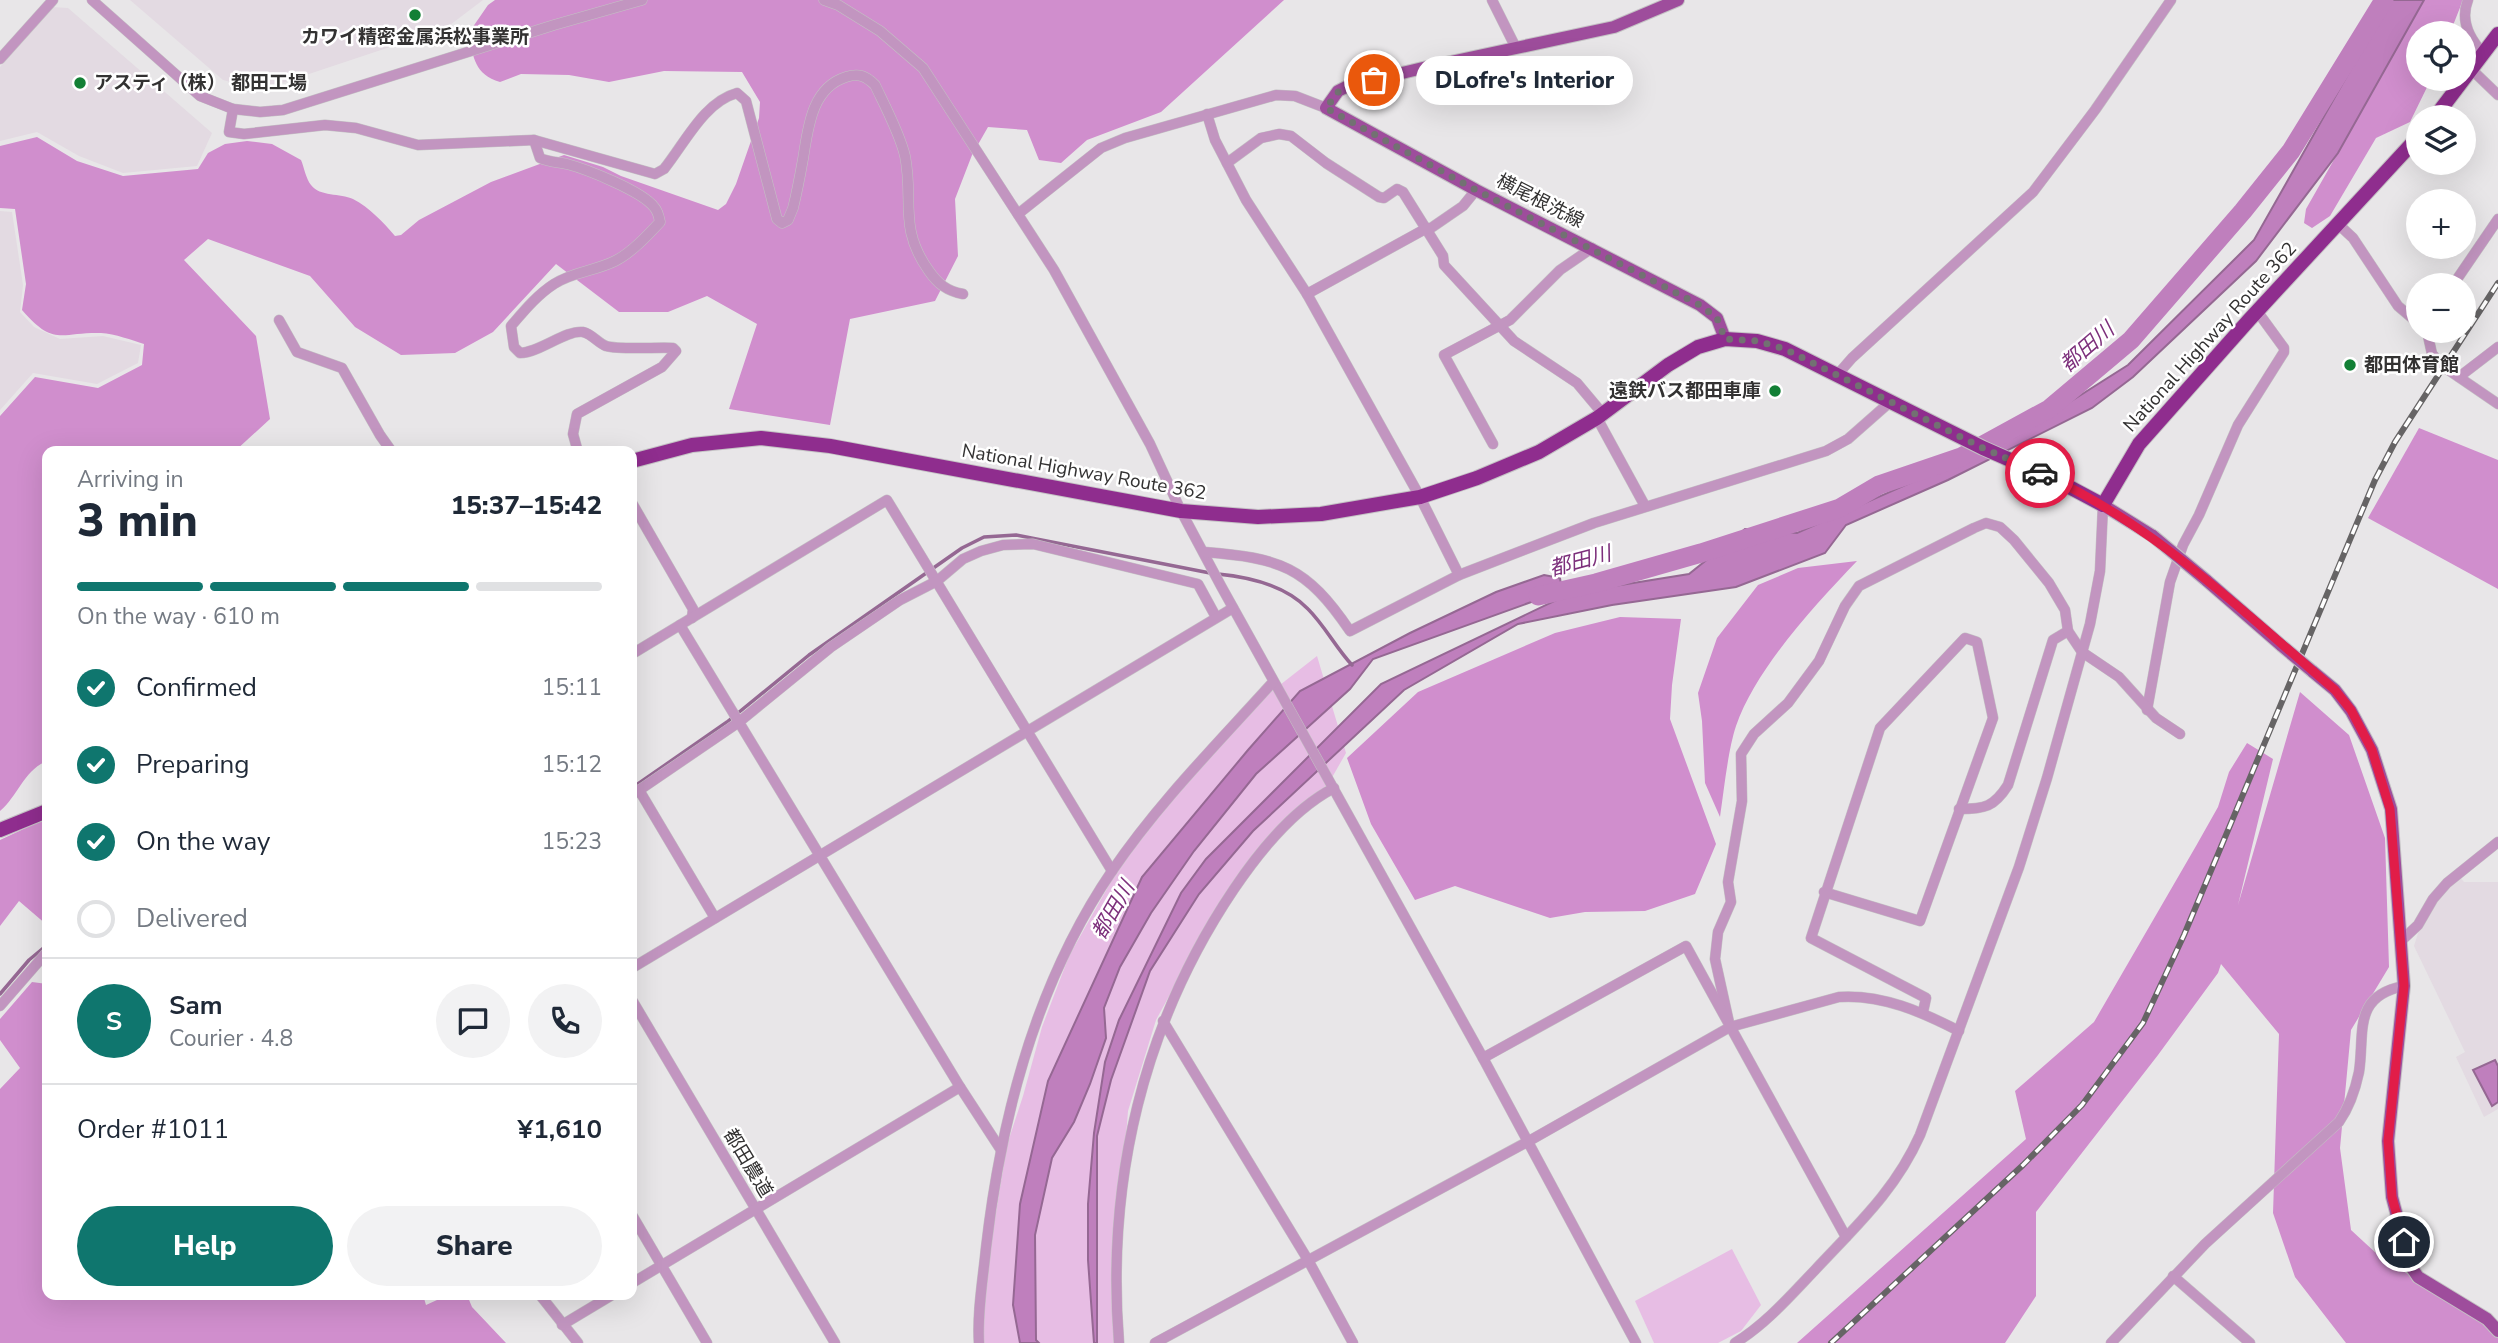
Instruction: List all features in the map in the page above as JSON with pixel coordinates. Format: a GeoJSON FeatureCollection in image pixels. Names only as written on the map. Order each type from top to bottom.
{"type":"FeatureCollection","features":[{"type":"Feature","properties":{"kind":"highway"},"geometry":{"type":"LineString","coordinates":[[2476,62],[2498,34]]}},
{"type":"Feature","properties":{"kind":"highway","name":"National Highway Route 362"},"geometry":{"type":"LineString","coordinates":[[637,460],[692,445],[761,438],[830,446],[1181,511],[1258,517],[1321,514],[1420,497],[1477,478],[1539,452],[1600,416],[1668,365],[1698,347],[1725,339],[1757,341],[1785,349],[2103,505],[2139,444],[2406,150]]}},
{"type":"Feature","properties":{"kind":"highway"},"geometry":{"type":"LineString","coordinates":[[0,830],[42,813]]}},
{"type":"Feature","properties":{"kind":"main road"},"geometry":{"type":"LineString","coordinates":[[1326,108],[1338,92],[1348,86],[1614,27],[1678,0]]}},
{"type":"Feature","properties":{"kind":"main road","name":"横尾根洗線"},"geometry":{"type":"LineString","coordinates":[[1326,108],[1476,190],[1700,305],[1717,318],[1725,339]]}},
{"type":"Feature","properties":{"kind":"main road"},"geometry":{"type":"LineString","coordinates":[[2103,505],[2153,537],[2335,690],[2351,710],[2372,750],[2390,809],[2402,940],[2404,986],[2388,1141],[2392,1197],[2410,1265],[2418,1277],[2487,1320],[2498,1331]]}},
{"type":"Feature","properties":{"kind":"street"},"geometry":{"type":"LineString","coordinates":[[0,59],[53,0]]}},
{"type":"Feature","properties":{"kind":"street"},"geometry":{"type":"LineString","coordinates":[[92,0],[200,96],[233,109],[260,111],[283,110],[566,21],[642,0]]}},
{"type":"Feature","properties":{"kind":"street"},"geometry":{"type":"LineString","coordinates":[[824,0],[838,5],[880,31],[923,68],[1054,270],[1143,432],[1221,586],[1529,1141],[1636,1343]]}},
{"type":"Feature","properties":{"kind":"street"},"geometry":{"type":"LineString","coordinates":[[1492,0],[1516,48]]}},
{"type":"Feature","properties":{"kind":"street"},"geometry":{"type":"LineString","coordinates":[[1838,374],[1852,358],[2033,192],[2095,110],[2171,0]]}},
{"type":"Feature","properties":{"kind":"street"},"geometry":{"type":"LineString","coordinates":[[2468,0],[2464,10],[2466,27],[2483,53]]}},
{"type":"Feature","properties":{"kind":"street"},"geometry":{"type":"LineString","coordinates":[[233,109],[229,132],[244,134],[325,125],[356,128],[418,145],[534,140],[655,174],[664,169],[705,115],[726,96],[737,93],[746,101],[777,219],[782,223],[788,220],[793,208],[806,130],[818,97],[841,78],[854,74],[866,77],[875,85],[905,155],[910,236],[920,259],[935,280],[949,291],[963,294]]}},
{"type":"Feature","properties":{"kind":"street"},"geometry":{"type":"LineString","coordinates":[[2476,74],[2498,95]]}},
{"type":"Feature","properties":{"kind":"street"},"geometry":{"type":"LineString","coordinates":[[1018,214],[1101,148],[1125,138],[1276,95],[1295,96],[1326,108]]}},
{"type":"Feature","properties":{"kind":"street"},"geometry":{"type":"LineString","coordinates":[[1207,114],[1215,140],[1246,201],[1307,294],[1420,497],[1459,575]]}},
{"type":"Feature","properties":{"kind":"street"},"geometry":{"type":"LineString","coordinates":[[1227,163],[1261,138],[1279,134],[1291,136],[1326,163],[1379,197],[1384,198],[1397,189],[1402,192],[1427,228],[1443,256],[1444,265],[1499,326],[1534,356],[1577,383],[1600,416],[1645,506]]}},
{"type":"Feature","properties":{"kind":"street"},"geometry":{"type":"LineString","coordinates":[[534,140],[540,158],[584,169],[641,196],[655,207],[660,222],[615,261],[580,272],[552,285],[511,326],[513,347],[520,353],[532,352],[581,332],[612,348],[673,348],[676,351],[662,367],[578,414],[573,433],[576,446]]}},
{"type":"Feature","properties":{"kind":"street"},"geometry":{"type":"LineString","coordinates":[[1307,294],[1431,228],[1463,206],[1476,190]]}},
{"type":"Feature","properties":{"kind":"street"},"geometry":{"type":"LineString","coordinates":[[2461,273],[2498,219]]}},
{"type":"Feature","properties":{"kind":"street"},"geometry":{"type":"LineString","coordinates":[[2338,224],[2353,239],[2398,306],[2406,313]]}},
{"type":"Feature","properties":{"kind":"street"},"geometry":{"type":"LineString","coordinates":[[1493,444],[1444,355],[1510,320],[1560,270],[1592,248]]}},
{"type":"Feature","properties":{"kind":"street"},"geometry":{"type":"LineString","coordinates":[[2147,710],[2170,582],[2183,545],[2238,425],[2284,352],[2284,348],[2257,311]]}},
{"type":"Feature","properties":{"kind":"street"},"geometry":{"type":"LineString","coordinates":[[279,320],[297,352],[342,368],[388,446]]}},
{"type":"Feature","properties":{"kind":"street"},"geometry":{"type":"LineString","coordinates":[[2430,343],[2432,354],[2444,367],[2498,404]]}},
{"type":"Feature","properties":{"kind":"street"},"geometry":{"type":"LineString","coordinates":[[2459,377],[2498,346]]}},
{"type":"Feature","properties":{"kind":"street"},"geometry":{"type":"LineString","coordinates":[[1204,552],[1239,555],[1278,563],[1308,579],[1332,604],[1350,631],[1459,575],[1594,523],[1826,451],[1848,439],[1889,402]]}},
{"type":"Feature","properties":{"kind":"street"},"geometry":{"type":"LineString","coordinates":[[637,651],[887,500],[1112,871]]}},
{"type":"Feature","properties":{"kind":"street"},"geometry":{"type":"LineString","coordinates":[[1735,1343],[1773,1314],[1886,1195],[1910,1157],[1929,1113],[2019,867],[2090,624],[2100,571],[2103,505]]}},
{"type":"Feature","properties":{"kind":"street"},"geometry":{"type":"LineString","coordinates":[[637,512],[694,609],[692,618]]}},
{"type":"Feature","properties":{"kind":"street"},"geometry":{"type":"LineString","coordinates":[[1730,1027],[1715,959],[1718,932],[1731,902],[1728,882],[1742,801],[1741,754],[1754,734],[1788,702],[1819,661],[1845,606],[1859,586],[1986,523],[2000,527],[2049,583],[2065,610],[2068,631],[2082,652],[2119,677],[2147,710],[2180,734]]}},
{"type":"Feature","properties":{"kind":"street"},"geometry":{"type":"LineString","coordinates":[[637,792],[738,721],[831,647],[900,600],[936,580],[962,558],[981,551],[1003,545],[1033,544],[1198,584],[1216,617]]}},
{"type":"Feature","properties":{"kind":"street"},"geometry":{"type":"LineString","coordinates":[[637,965],[1233,608]]}},
{"type":"Feature","properties":{"kind":"street"},"geometry":{"type":"LineString","coordinates":[[680,625],[818,856],[1001,1150]]}},
{"type":"Feature","properties":{"kind":"street"},"geometry":{"type":"LineString","coordinates":[[1959,809],[1986,807],[1999,800],[2008,785],[2053,640],[2068,631]]}},
{"type":"Feature","properties":{"kind":"street"},"geometry":{"type":"LineString","coordinates":[[1824,892],[1920,921],[1993,718],[1977,642],[1965,638],[1880,727],[1824,892],[1811,938],[1926,998],[1923,1012]]}},
{"type":"Feature","properties":{"kind":"street"},"geometry":{"type":"LineString","coordinates":[[979,1343],[986,1247],[1001,1150],[1026,1056],[1052,982],[1078,926],[1112,871],[1160,807],[1276,684]]}},
{"type":"Feature","properties":{"kind":"street"},"geometry":{"type":"LineString","coordinates":[[1119,1343],[1116,1266],[1124,1175],[1144,1079],[1163,1021],[1194,955],[1249,867],[1302,811],[1334,788]]}},
{"type":"Feature","properties":{"kind":"street"},"geometry":{"type":"LineString","coordinates":[[637,796],[715,918]]}},
{"type":"Feature","properties":{"kind":"street"},"geometry":{"type":"LineString","coordinates":[[2402,940],[2418,925],[2433,899],[2447,883],[2498,842]]}},
{"type":"Feature","properties":{"kind":"street"},"geometry":{"type":"LineString","coordinates":[[1483,1058],[1686,946],[1846,1237]]}},
{"type":"Feature","properties":{"kind":"street"},"geometry":{"type":"LineString","coordinates":[[0,1006],[42,958]]}},
{"type":"Feature","properties":{"kind":"street"},"geometry":{"type":"LineString","coordinates":[[2111,1343],[2204,1244],[2339,1122],[2351,1105],[2359,1071],[2361,1023],[2368,1007],[2379,995],[2404,986]]}},
{"type":"Feature","properties":{"kind":"street"},"geometry":{"type":"LineString","coordinates":[[1155,1343],[1529,1141],[1730,1027],[1839,997],[1878,999],[1923,1012],[1959,1031]]}},
{"type":"Feature","properties":{"kind":"street","name":"都田農道"},"geometry":{"type":"LineString","coordinates":[[637,1008],[835,1343]]}},
{"type":"Feature","properties":{"kind":"street"},"geometry":{"type":"LineString","coordinates":[[1163,1021],[1308,1260],[1353,1343]]}},
{"type":"Feature","properties":{"kind":"street"},"geometry":{"type":"LineString","coordinates":[[637,1280],[960,1087]]}},
{"type":"Feature","properties":{"kind":"street"},"geometry":{"type":"LineString","coordinates":[[637,1224],[707,1343]]}},
{"type":"Feature","properties":{"kind":"street"},"geometry":{"type":"LineString","coordinates":[[2173,1276],[2250,1343]]}},
{"type":"Feature","properties":{"kind":"street"},"geometry":{"type":"LineString","coordinates":[[544,1300],[578,1343]]}},
{"type":"Feature","properties":{"kind":"street"},"geometry":{"type":"LineString","coordinates":[[562,1325],[603,1300]]}},
{"type":"Feature","properties":{"kind":"shaded area"},"geometry":{"type":"Polygon","coordinates":[[[130,0],[483,0],[450,25],[261,90],[223,80],[130,0]]]}},
{"type":"Feature","properties":{"kind":"shaded area"},"geometry":{"type":"Polygon","coordinates":[[[495,0],[1284,0],[1161,112],[1087,140],[1061,163],[1039,160],[1027,130],[988,127],[972,155],[955,199],[958,256],[935,301],[850,319],[830,425],[729,409],[757,324],[707,296],[668,312],[619,312],[556,264],[493,332],[455,353],[401,355],[355,327],[310,276],[208,239],[184,260],[256,336],[270,419],[240,446],[42,446],[42,764],[32,770],[0,811],[0,416],[35,377],[98,388],[142,365],[144,344],[106,334],[50,333],[33,322],[22,310],[26,284],[15,209],[0,208],[0,146],[37,137],[77,161],[123,176],[198,169],[208,153],[225,144],[247,141],[272,144],[301,160],[308,180],[315,189],[353,199],[376,216],[395,236],[401,235],[419,220],[491,182],[564,155],[718,210],[726,204],[736,184],[759,118],[760,102],[742,72],[664,71],[609,82],[569,75],[521,74],[500,82],[485,75],[476,64],[468,34],[488,5],[495,0]]]}},
{"type":"Feature","properties":{"kind":"shaded area"},"geometry":{"type":"Polygon","coordinates":[[[2392,0],[2424,0],[2412,21],[2406,21],[2406,32],[2338,153],[2256,261],[2133,377],[2092,408],[1948,480],[1846,525],[1825,553],[1736,587],[1612,605],[1518,624],[1404,690],[1253,831],[1199,894],[1150,971],[1111,1080],[1097,1136],[1097,1343],[1094,1343],[1088,1260],[1088,1204],[1094,1133],[1105,1062],[1119,1020],[1181,893],[1206,859],[1381,684],[1571,593],[1689,574],[1745,529],[1797,533],[2016,436],[2128,365],[2254,240],[2392,0]]]}},
{"type":"Feature","properties":{"kind":"shaded area"},"geometry":{"type":"Polygon","coordinates":[[[2424,0],[2463,0],[2455,21],[2411,21],[2424,0]]]}},
{"type":"Feature","properties":{"kind":"shaded area"},"geometry":{"type":"Polygon","coordinates":[[[52,7],[68,8],[212,133],[197,166],[123,173],[79,156],[37,132],[0,141],[0,67],[52,7]]]}},
{"type":"Feature","properties":{"kind":"shaded area"},"geometry":{"type":"Polygon","coordinates":[[[2406,30],[2406,91],[2425,91],[2418,105],[2406,105],[2406,124],[2376,138],[2330,216],[2312,228],[2304,223],[2306,209],[2406,30]]]}},
{"type":"Feature","properties":{"kind":"shaded area"},"geometry":{"type":"Polygon","coordinates":[[[0,211],[12,212],[23,285],[20,312],[34,327],[60,339],[103,336],[141,345],[138,363],[97,384],[33,373],[0,410],[0,211]]]}},
{"type":"Feature","properties":{"kind":"shaded area"},"geometry":{"type":"Polygon","coordinates":[[[2419,428],[2498,460],[2498,589],[2368,518],[2419,428]]]}},
{"type":"Feature","properties":{"kind":"shaded area"},"geometry":{"type":"Polygon","coordinates":[[[1857,561],[1788,638],[1745,704],[1731,747],[1720,817],[1705,783],[1698,693],[1717,638],[1758,585],[1798,568],[1857,561]]]}},
{"type":"Feature","properties":{"kind":"shaded area"},"geometry":{"type":"Polygon","coordinates":[[[1544,575],[1560,578],[1562,591],[1373,659],[1350,689],[1256,774],[1194,851],[1151,913],[1120,967],[1104,1008],[1106,1038],[1090,1084],[1074,1122],[1052,1158],[1035,1235],[1036,1340],[1039,1343],[1020,1343],[1013,1305],[1020,1204],[1048,1081],[1142,877],[1300,691],[1410,633],[1496,592],[1544,575]]]}},
{"type":"Feature","properties":{"kind":"shaded area"},"geometry":{"type":"Polygon","coordinates":[[[1620,617],[1681,619],[1670,719],[1716,844],[1695,894],[1645,911],[1585,912],[1550,918],[1455,886],[1415,900],[1371,824],[1347,758],[1418,692],[1555,633],[1620,617]]]}},
{"type":"Feature","properties":{"kind":"shaded area"},"geometry":{"type":"Polygon","coordinates":[[[1317,656],[1346,753],[1330,781],[1225,894],[1156,1020],[1128,1111],[1119,1226],[1123,1343],[983,1343],[985,1278],[1007,1145],[1042,1027],[1069,956],[1122,862],[1205,761],[1267,695],[1317,656]]]}},
{"type":"Feature","properties":{"kind":"shaded area"},"geometry":{"type":"Polygon","coordinates":[[[2300,692],[2349,735],[2385,838],[2389,967],[2351,1030],[2340,1148],[2351,1230],[2377,1254],[2498,1333],[2498,1343],[2346,1343],[2295,1277],[2273,1213],[2279,1034],[2221,964],[2218,973],[2158,1055],[2036,1212],[2036,1296],[2005,1343],[1797,1343],[2026,1139],[2015,1091],[2094,1022],[2218,807],[2229,772],[2247,743],[2273,759],[2238,905],[2300,692]]]}},
{"type":"Feature","properties":{"kind":"shaded area"},"geometry":{"type":"Polygon","coordinates":[[[42,820],[42,921],[19,901],[0,926],[0,840],[42,820]]]}},
{"type":"Feature","properties":{"kind":"shaded area"},"geometry":{"type":"Polygon","coordinates":[[[2458,875],[2464,882],[2498,882],[2498,1109],[2484,1117],[2456,1057],[2465,1052],[2414,946],[2430,909],[2458,875]]]}},
{"type":"Feature","properties":{"kind":"shaded area"},"geometry":{"type":"Polygon","coordinates":[[[32,982],[42,983],[42,1300],[424,1300],[426,1305],[437,1300],[469,1300],[472,1307],[506,1343],[0,1343],[0,1089],[20,1068],[0,1040],[0,1019],[32,982]]]}},
{"type":"Feature","properties":{"kind":"shaded area"},"geometry":{"type":"Polygon","coordinates":[[[2495,1060],[2498,1066],[2498,1102],[2492,1106],[2473,1070],[2495,1060]]]}},
{"type":"Feature","properties":{"kind":"shaded area"},"geometry":{"type":"Polygon","coordinates":[[[1732,1249],[1761,1305],[1741,1331],[1718,1343],[1654,1343],[1635,1301],[1732,1249]]]}},
{"type":"Feature","properties":{"kind":"waterway","name":"都田川"},"geometry":{"type":"LineString","coordinates":[[1538,596],[1596,583],[1701,553],[1840,508],[1879,485],[1961,457],[2049,409],[2131,340],[2243,211],[2291,151],[2384,0]]}},
{"type":"Feature","properties":{"kind":"waterway"},"geometry":{"type":"LineString","coordinates":[[637,785],[727,722],[809,655],[962,548],[984,537],[1016,535],[1210,573]]}},
{"type":"Feature","properties":{"kind":"waterway"},"geometry":{"type":"LineString","coordinates":[[1218,574],[1266,584],[1289,594],[1314,616],[1352,665]]}},
{"type":"Feature","properties":{"kind":"waterway"},"geometry":{"type":"LineString","coordinates":[[0,994],[42,949]]}},
{"type":"Feature","properties":{"kind":"railway"},"geometry":{"type":"LineString","coordinates":[[1831,1343],[2023,1165],[2082,1105],[2143,1023],[2184,935],[2375,480],[2395,442],[2498,283]]}},
{"type":"Feature","properties":{"kind":"way so far"},"geometry":{"type":"LineString","coordinates":[[1374,80],[1348,86],[1338,92],[1326,108],[1476,190],[1700,305],[1717,318],[1725,339],[1757,341],[1785,349],[1983,448],[2040,473]]}},
{"type":"Feature","properties":{"kind":"place","name":"カワイ精密金属浜松事業所"},"geometry":{"type":"Point","coordinates":[415,15]}},
{"type":"Feature","properties":{"kind":"place","name":"DLofre's Interior"},"geometry":{"type":"Point","coordinates":[1374,80]}},
{"type":"Feature","properties":{"kind":"place","name":"アスティ（株） 都田工場"},"geometry":{"type":"Point","coordinates":[80,83]}},
{"type":"Feature","properties":{"kind":"place","name":"都田体育館"},"geometry":{"type":"Point","coordinates":[2350,365]}},
{"type":"Feature","properties":{"kind":"place","name":"遠鉄バス都田車庫"},"geometry":{"type":"Point","coordinates":[1775,391]}},
{"type":"Feature","properties":{"kind":"route"},"geometry":{"type":"LineString","coordinates":[[2040,473],[2103,505],[2153,537],[2206,580],[2335,690],[2351,710],[2372,750],[2390,809],[2402,940],[2404,986],[2388,1141],[2392,1197],[2404,1242]]}}]}
